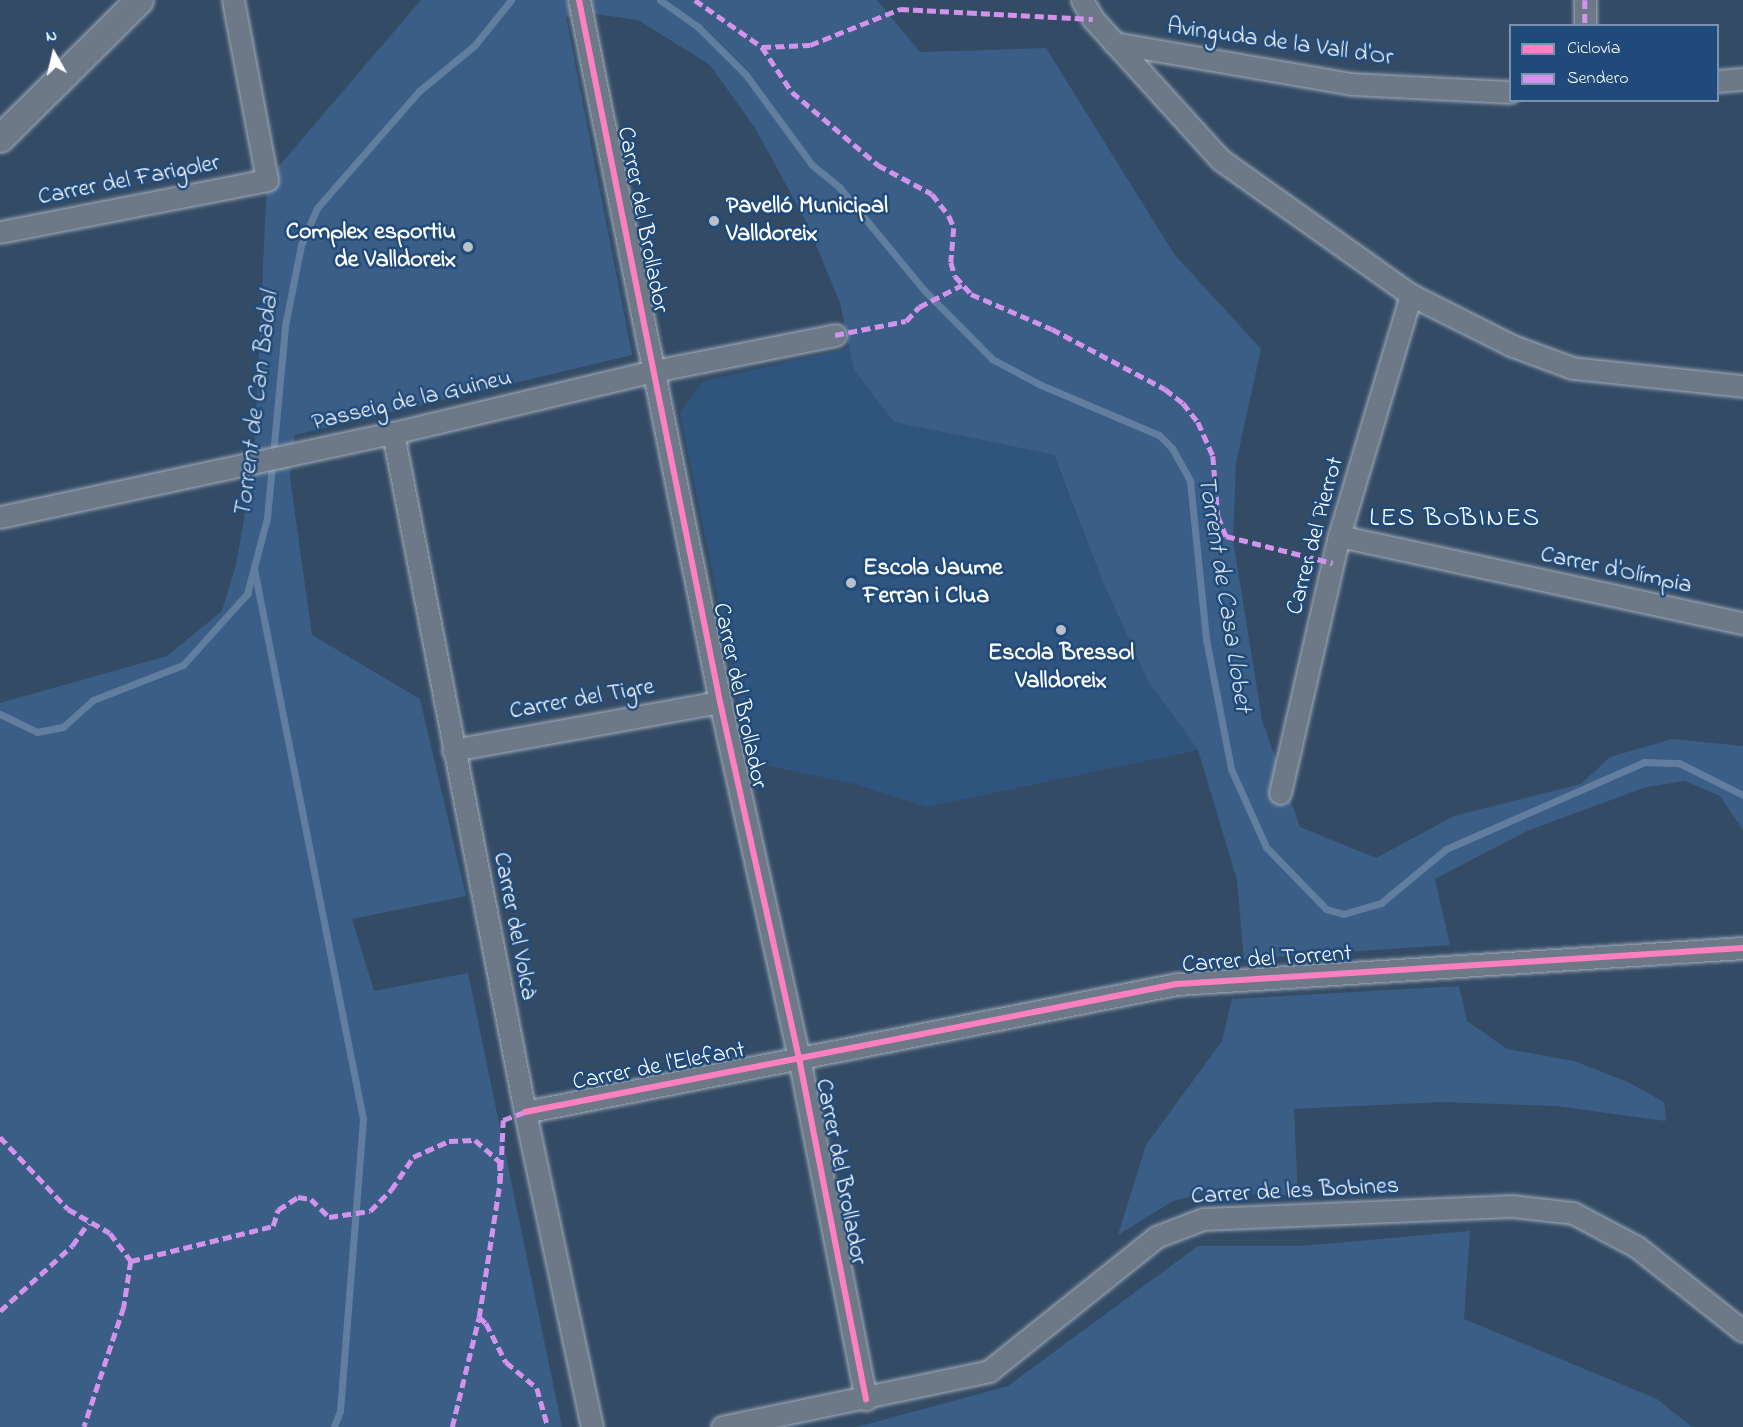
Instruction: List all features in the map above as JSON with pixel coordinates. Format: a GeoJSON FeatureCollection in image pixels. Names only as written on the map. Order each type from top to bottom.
{"type":"FeatureCollection","features":[{"type":"Feature","properties":{"kind":"street"},"geometry":{"type":"LineString","coordinates":[[0,138],[139,0]]}},
{"type":"Feature","properties":{"kind":"street","name":"Carrer del Farigoler"},"geometry":{"type":"LineString","coordinates":[[0,232],[267,180],[233,0]]}},
{"type":"Feature","properties":{"kind":"street","name":"Carrer del Brollador"},"geometry":{"type":"LineString","coordinates":[[579,0],[720,702],[799,1058],[866,1399]]}},
{"type":"Feature","properties":{"kind":"street"},"geometry":{"type":"LineString","coordinates":[[1082,0],[1114,43],[1221,160],[1411,295],[1513,346],[1572,368],[1743,386]]}},
{"type":"Feature","properties":{"kind":"street"},"geometry":{"type":"LineString","coordinates":[[1585,0],[1585,24]]}},
{"type":"Feature","properties":{"kind":"street","name":"Avinguda de la Vall d'Or"},"geometry":{"type":"LineString","coordinates":[[1114,43],[1351,84],[1509,92]]}},
{"type":"Feature","properties":{"kind":"street"},"geometry":{"type":"LineString","coordinates":[[1719,81],[1743,79]]}},
{"type":"Feature","properties":{"kind":"street","name":"Carrer del Pierrot"},"geometry":{"type":"LineString","coordinates":[[1280,794],[1339,536],[1411,295]]}},
{"type":"Feature","properties":{"kind":"street","name":"Passeig de la Guineu"},"geometry":{"type":"LineString","coordinates":[[0,517],[393,433],[654,371],[835,335]]}},
{"type":"Feature","properties":{"kind":"street","name":"Carrer del Volcà"},"geometry":{"type":"LineString","coordinates":[[393,433],[525,1112],[592,1427]]}},
{"type":"Feature","properties":{"kind":"street","name":"Carrer d'Olímpia"},"geometry":{"type":"LineString","coordinates":[[1339,536],[1743,623]]}},
{"type":"Feature","properties":{"kind":"street","name":"Carrer del Tigre"},"geometry":{"type":"LineString","coordinates":[[453,750],[720,702]]}},
{"type":"Feature","properties":{"kind":"street","name":"Carrer del Torrent"},"geometry":{"type":"LineString","coordinates":[[799,1058],[1210,980],[1743,948]]}},
{"type":"Feature","properties":{"kind":"street","name":"Carrer de l'Elefant"},"geometry":{"type":"LineString","coordinates":[[525,1112],[799,1058]]}},
{"type":"Feature","properties":{"kind":"street","name":"Carrer de les Bobines"},"geometry":{"type":"LineString","coordinates":[[723,1427],[866,1399],[989,1371],[1156,1237],[1203,1219],[1512,1206],[1572,1213],[1637,1247],[1743,1331]]}},
{"type":"Feature","properties":{"kind":"shaded area"},"geometry":{"type":"Polygon","coordinates":[[[421,0],[877,0],[920,52],[1046,48],[1174,254],[1261,349],[1236,463],[1233,540],[1262,720],[1300,827],[1376,858],[1454,816],[1581,784],[1610,757],[1672,739],[1743,746],[1743,830],[1720,796],[1685,781],[1646,787],[1527,831],[1435,879],[1450,945],[1244,959],[1237,880],[1198,750],[1148,681],[1102,580],[1054,455],[894,422],[854,370],[840,303],[807,223],[755,128],[710,65],[638,20],[587,13],[566,17],[632,355],[295,435],[290,478],[312,635],[420,699],[466,896],[352,919],[374,991],[468,973],[562,1427],[0,1427],[0,703],[167,656],[222,611],[236,565],[254,462],[267,180],[421,0]]]}},
{"type":"Feature","properties":{"kind":"shaded area","name":"Escola Jaume Ferran i Clua"},"geometry":{"type":"Polygon","coordinates":[[[850,348],[854,370],[894,422],[1053,455],[1102,580],[1148,681],[1198,750],[927,807],[855,784],[751,762],[680,412],[704,381],[850,348]]]}},
{"type":"Feature","properties":{"kind":"shaded area"},"geometry":{"type":"Polygon","coordinates":[[[1459,986],[1467,1021],[1507,1049],[1574,1061],[1628,1082],[1664,1102],[1666,1121],[1556,1106],[1442,1102],[1294,1109],[1298,1196],[1209,1192],[1173,1201],[1118,1235],[1146,1145],[1222,1041],[1232,999],[1459,986]]]}},
{"type":"Feature","properties":{"kind":"shaded area"},"geometry":{"type":"Polygon","coordinates":[[[1470,1231],[1464,1319],[1657,1399],[1692,1427],[857,1427],[1008,1386],[1198,1246],[1301,1246],[1470,1231]]]}},
{"type":"Feature","properties":{"kind":"waterway","name":"Torrent de Can Badal"},"geometry":{"type":"LineString","coordinates":[[0,714],[37,732],[63,727],[93,700],[183,665],[247,594],[267,518],[285,326],[301,245],[317,208],[419,91],[474,46],[511,0]]}},
{"type":"Feature","properties":{"kind":"waterway","name":"Torrent de Casa Llobet"},"geometry":{"type":"LineString","coordinates":[[660,0],[698,27],[746,75],[812,165],[839,187],[924,290],[992,359],[1041,385],[1159,435],[1172,448],[1190,481],[1206,639],[1231,769],[1266,847],[1326,909],[1343,914],[1381,903],[1446,849],[1644,762],[1679,763],[1743,795]]}},
{"type":"Feature","properties":{"kind":"waterway"},"geometry":{"type":"LineString","coordinates":[[254,569],[363,1119],[340,1411],[334,1427]]}},
{"type":"Feature","properties":{"kind":"marked path"},"geometry":{"type":"LineString","coordinates":[[695,0],[762,47],[792,92],[878,165],[932,194],[949,216],[954,228],[951,262],[955,276],[971,294],[1052,329],[1165,389],[1183,403],[1198,422],[1213,456],[1218,516],[1226,536],[1333,563]]}},
{"type":"Feature","properties":{"kind":"marked path"},"geometry":{"type":"LineString","coordinates":[[1585,0],[1585,24]]}},
{"type":"Feature","properties":{"kind":"marked path"},"geometry":{"type":"LineString","coordinates":[[762,47],[810,45],[900,9],[1093,19]]}},
{"type":"Feature","properties":{"kind":"marked path"},"geometry":{"type":"LineString","coordinates":[[835,335],[906,321],[919,307],[962,285]]}},
{"type":"Feature","properties":{"kind":"marked path"},"geometry":{"type":"LineString","coordinates":[[452,1427],[479,1317],[500,1182],[503,1120],[525,1112]]}},
{"type":"Feature","properties":{"kind":"marked path"},"geometry":{"type":"LineString","coordinates":[[0,1137],[68,1209],[110,1233],[131,1261],[124,1307],[84,1427]]}},
{"type":"Feature","properties":{"kind":"marked path"},"geometry":{"type":"LineString","coordinates":[[131,1261],[273,1226],[278,1210],[298,1197],[311,1199],[329,1217],[370,1211],[391,1190],[413,1157],[449,1141],[475,1140],[500,1162],[500,1182]]}},
{"type":"Feature","properties":{"kind":"marked path"},"geometry":{"type":"LineString","coordinates":[[0,1311],[72,1246],[88,1223]]}},
{"type":"Feature","properties":{"kind":"marked path"},"geometry":{"type":"LineString","coordinates":[[479,1317],[486,1323],[506,1362],[537,1388],[548,1427]]}},
{"type":"Feature","properties":{"kind":"cycle path"},"geometry":{"type":"LineString","coordinates":[[579,0],[720,702],[799,1058],[866,1399]]}},
{"type":"Feature","properties":{"kind":"cycle path"},"geometry":{"type":"LineString","coordinates":[[525,1112],[1177,984],[1743,948]]}},
{"type":"Feature","properties":{"kind":"place","name":"Pavelló Municipal Valldoreix"},"geometry":{"type":"Point","coordinates":[714,221]}},
{"type":"Feature","properties":{"kind":"place","name":"Complex esportiu de Valldoreix"},"geometry":{"type":"Point","coordinates":[468,247]}},
{"type":"Feature","properties":{"kind":"place","name":"Escola Jaume Ferran i Clua"},"geometry":{"type":"Point","coordinates":[851,583]}},
{"type":"Feature","properties":{"kind":"place","name":"Escola Bressol Valldoreix"},"geometry":{"type":"Point","coordinates":[1061,630]}},
{"type":"Feature","properties":{"kind":"district","name":"LES BOBINES"},"geometry":{"type":"Point","coordinates":[1455,520]}}]}
